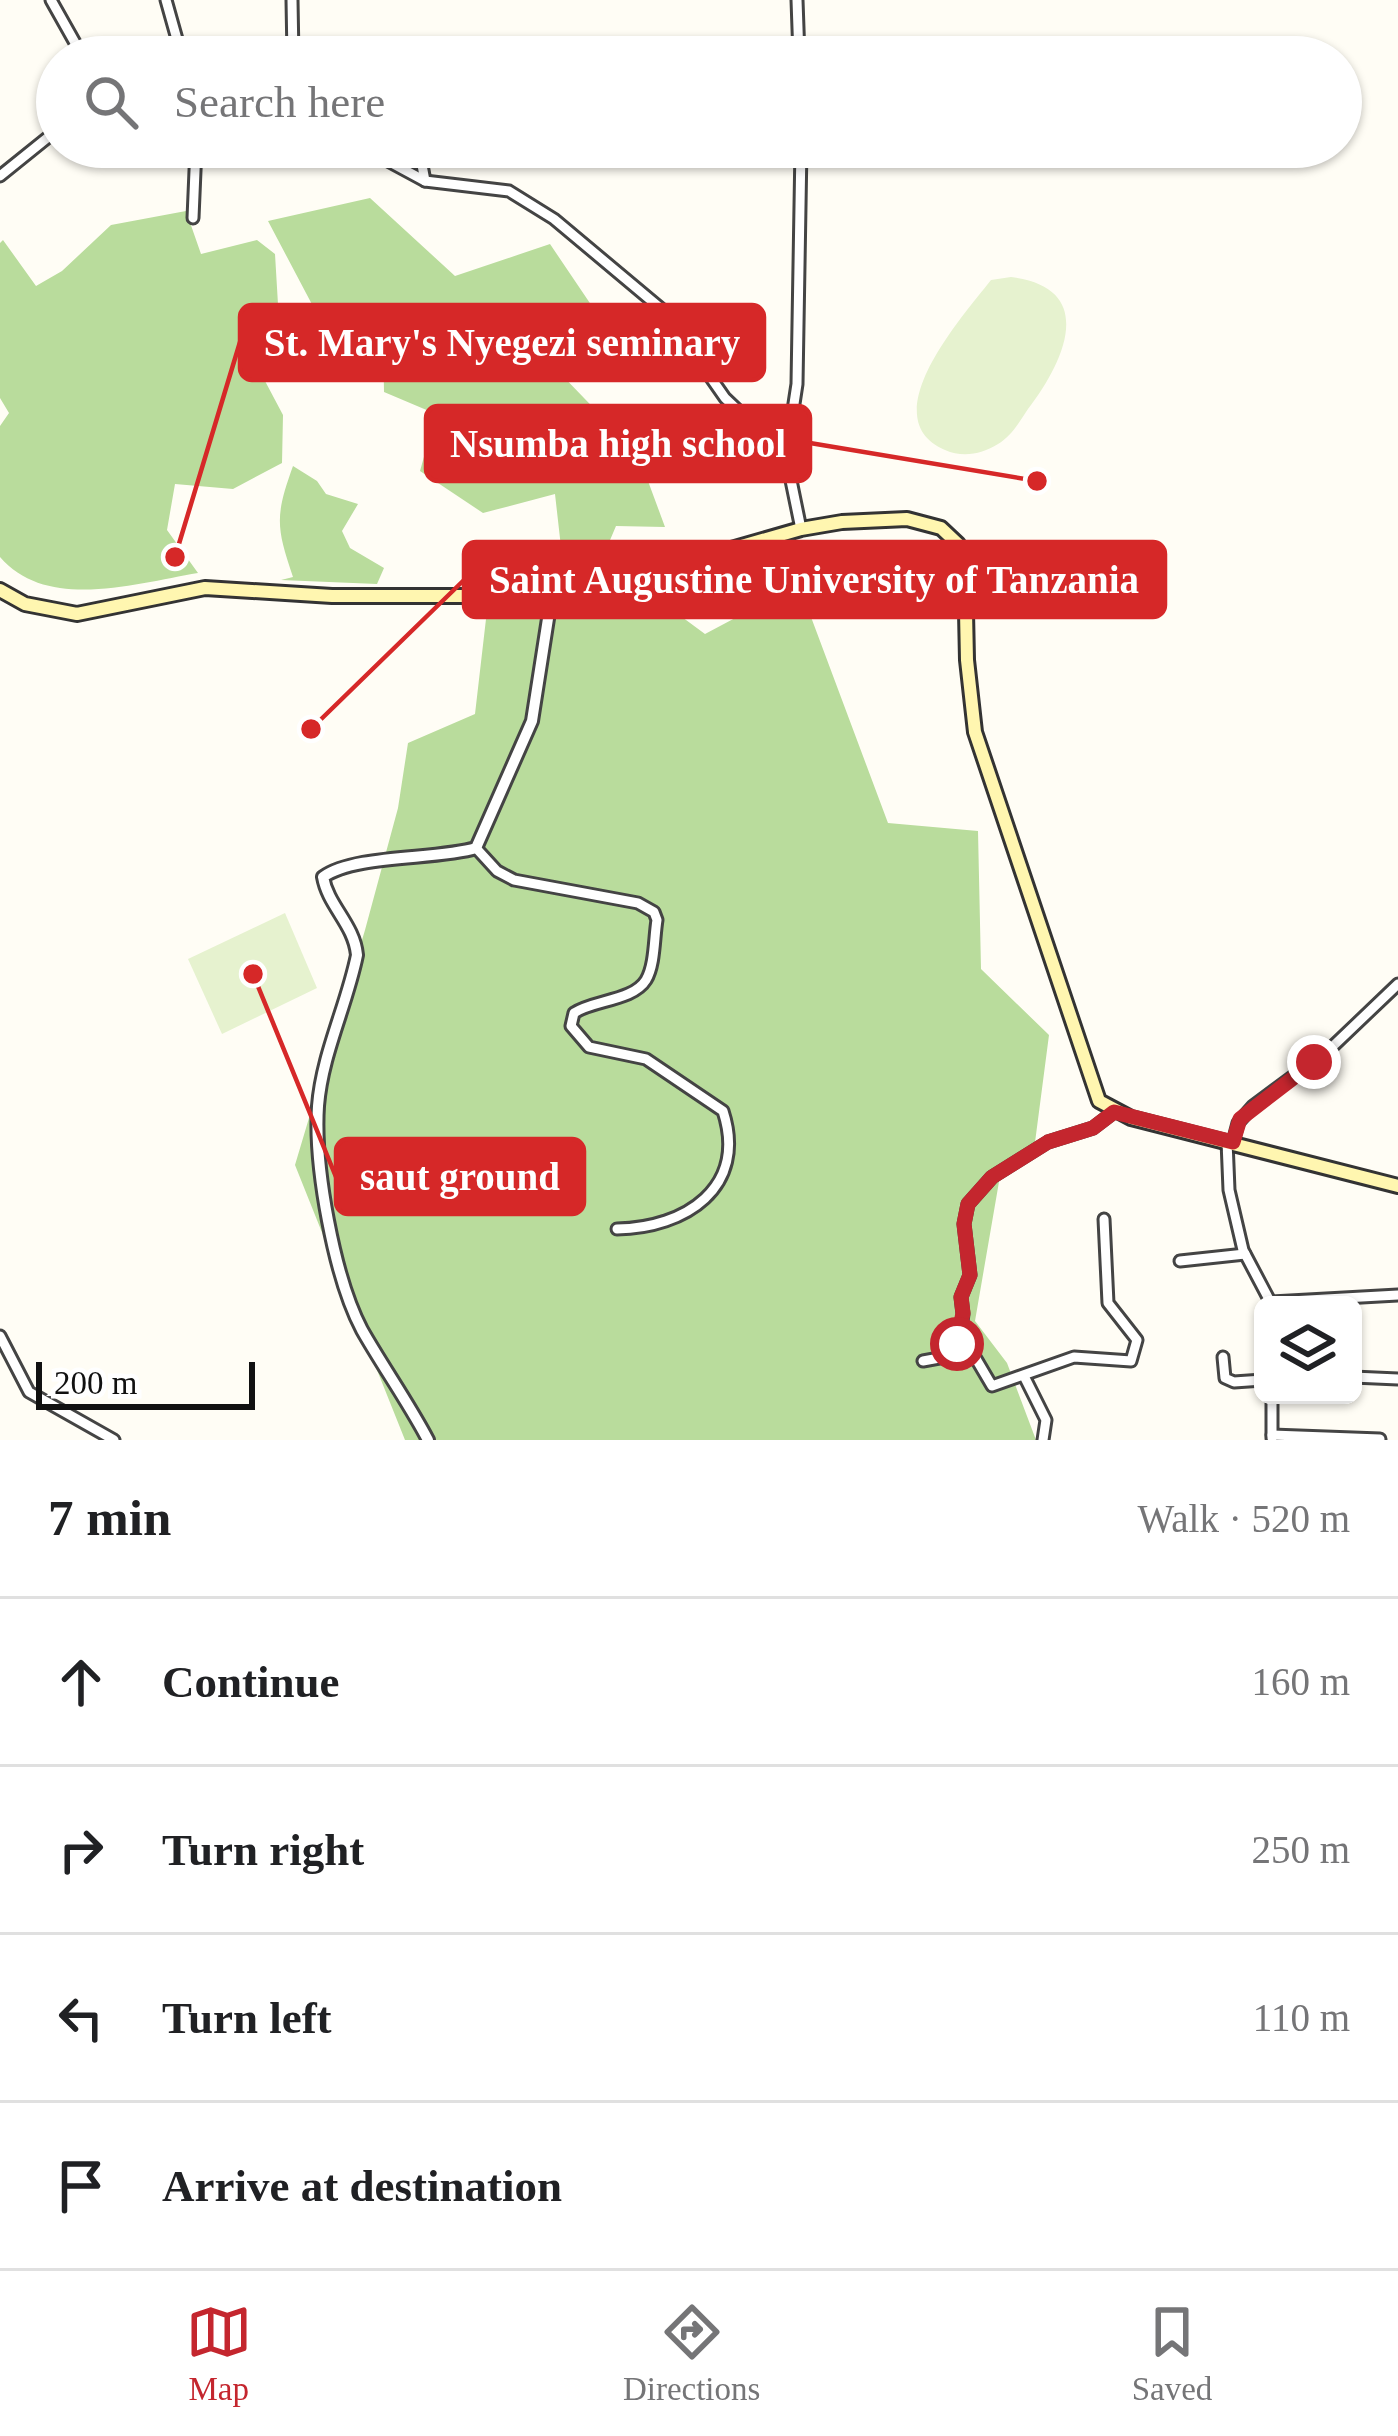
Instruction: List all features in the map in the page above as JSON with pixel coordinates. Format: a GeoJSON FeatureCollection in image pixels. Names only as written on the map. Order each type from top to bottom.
{"type":"FeatureCollection","features":[{"type":"Feature","properties":{"kind":"main road"},"geometry":{"type":"LineString","coordinates":[[0,590],[25,604],[77,614],[205,588],[452,598],[552,593],[658,570],[800,529],[869,519],[908,519],[941,528],[958,544],[966,575],[967,660],[975,732],[1099,1101],[1114,1112],[1398,1186]]}},
{"type":"Feature","properties":{"kind":"street"},"geometry":{"type":"LineString","coordinates":[[51,0],[71,36]]}},
{"type":"Feature","properties":{"kind":"street"},"geometry":{"type":"LineString","coordinates":[[166,0],[176,36]]}},
{"type":"Feature","properties":{"kind":"street"},"geometry":{"type":"LineString","coordinates":[[292,0],[293,36]]}},
{"type":"Feature","properties":{"kind":"street"},"geometry":{"type":"LineString","coordinates":[[797,0],[798,36]]}},
{"type":"Feature","properties":{"kind":"street"},"geometry":{"type":"LineString","coordinates":[[0,176],[36,147]]}},
{"type":"Feature","properties":{"kind":"street"},"geometry":{"type":"LineString","coordinates":[[193,218],[195,168]]}},
{"type":"Feature","properties":{"kind":"street"},"geometry":{"type":"LineString","coordinates":[[399,168],[424,181],[509,191],[554,219],[665,312],[725,398],[786,456]]}},
{"type":"Feature","properties":{"kind":"street"},"geometry":{"type":"LineString","coordinates":[[407,168],[410,174]]}},
{"type":"Feature","properties":{"kind":"street"},"geometry":{"type":"LineString","coordinates":[[422,168],[424,181]]}},
{"type":"Feature","properties":{"kind":"street"},"geometry":{"type":"LineString","coordinates":[[800,529],[786,456],[797,384],[801,168]]}},
{"type":"Feature","properties":{"kind":"street"},"geometry":{"type":"LineString","coordinates":[[476,848],[532,721],[552,593]]}},
{"type":"Feature","properties":{"kind":"street"},"geometry":{"type":"LineString","coordinates":[[476,848],[497,871],[514,880],[638,903],[647,906],[657,920],[648,977],[642,986],[584,1006],[574,1013],[571,1026],[589,1047],[646,1059],[723,1111],[726,1167],[713,1191],[687,1213],[643,1228],[617,1229]]}},
{"type":"Feature","properties":{"kind":"street"},"geometry":{"type":"LineString","coordinates":[[428,1440],[363,1331],[342,1282],[331,1238],[318,1107],[357,955],[355,936],[323,877],[381,860],[476,848]]}},
{"type":"Feature","properties":{"kind":"street"},"geometry":{"type":"LineString","coordinates":[[1268,1296],[1245,1254],[1229,1190],[1230,1142],[1240,1119],[1330,1048],[1398,984]]}},
{"type":"Feature","properties":{"kind":"street"},"geometry":{"type":"LineString","coordinates":[[958,1352],[961,1297],[970,1275],[964,1224],[968,1204],[992,1177],[1048,1142],[1093,1128],[1114,1112]]}},
{"type":"Feature","properties":{"kind":"street"},"geometry":{"type":"LineString","coordinates":[[923,1360],[972,1352],[992,1386],[1074,1357],[1127,1363],[1136,1353],[1134,1332],[1108,1304],[1104,1220]]}},
{"type":"Feature","properties":{"kind":"street"},"geometry":{"type":"LineString","coordinates":[[1180,1261],[1245,1254]]}},
{"type":"Feature","properties":{"kind":"street"},"geometry":{"type":"LineString","coordinates":[[1362,1297],[1398,1295]]}},
{"type":"Feature","properties":{"kind":"street"},"geometry":{"type":"LineString","coordinates":[[0,1336],[29,1392],[114,1440]]}},
{"type":"Feature","properties":{"kind":"street"},"geometry":{"type":"LineString","coordinates":[[1223,1357],[1225,1378],[1254,1381]]}},
{"type":"Feature","properties":{"kind":"street"},"geometry":{"type":"LineString","coordinates":[[1024,1376],[1046,1420],[1043,1440]]}},
{"type":"Feature","properties":{"kind":"street"},"geometry":{"type":"LineString","coordinates":[[1362,1377],[1398,1379]]}},
{"type":"Feature","properties":{"kind":"street"},"geometry":{"type":"LineString","coordinates":[[1272,1404],[1272,1438],[1379,1439]]}},
{"type":"Feature","properties":{"kind":"green space"},"geometry":{"type":"Polygon","coordinates":[[[370,198],[455,276],[550,244],[602,321],[551,323],[557,370],[638,454],[665,527],[616,526],[599,566],[562,556],[555,494],[483,513],[420,471],[436,414],[384,392],[383,332],[335,348],[268,221],[370,198]]]}},
{"type":"Feature","properties":{"kind":"green space"},"geometry":{"type":"Polygon","coordinates":[[[186,211],[201,254],[257,240],[275,254],[280,338],[247,347],[283,415],[282,463],[233,489],[175,484],[167,530],[198,573],[94,589],[42,584],[0,557],[0,426],[9,413],[0,398],[0,243],[3,240],[36,286],[62,271],[111,225],[186,211]]]}},
{"type":"Feature","properties":{"kind":"green space"},"geometry":{"type":"Polygon","coordinates":[[[1011,277],[1038,284],[1056,296],[1065,311],[1062,349],[1041,390],[1007,437],[979,452],[945,450],[925,435],[917,415],[920,392],[945,341],[978,296],[991,280],[1011,277]]]}},
{"type":"Feature","properties":{"kind":"green space"},"geometry":{"type":"Polygon","coordinates":[[[293,466],[317,481],[326,494],[358,504],[342,531],[350,548],[384,568],[377,584],[281,580],[293,577],[280,522],[293,466]]]}},
{"type":"Feature","properties":{"kind":"green space"},"geometry":{"type":"Polygon","coordinates":[[[644,589],[705,634],[737,617],[811,617],[888,823],[978,831],[981,969],[1049,1035],[1034,1150],[1000,1176],[975,1321],[1007,1363],[1036,1440],[405,1440],[295,1165],[398,808],[408,743],[475,714],[486,619],[644,589]]]}},
{"type":"Feature","properties":{"kind":"green space"},"geometry":{"type":"Polygon","coordinates":[[[285,913],[317,988],[222,1034],[188,959],[285,913]]]}},
{"type":"Feature","properties":{"kind":"place","name":"Nsumba high school"},"geometry":{"type":"Point","coordinates":[1037,481]}},
{"type":"Feature","properties":{"kind":"place","name":"St. Mary's Nyegezi seminary"},"geometry":{"type":"Point","coordinates":[175,557]}},
{"type":"Feature","properties":{"kind":"place","name":"Saint Augustine University of Tanzania"},"geometry":{"type":"Point","coordinates":[311,729]}},
{"type":"Feature","properties":{"kind":"place","name":"saut ground"},"geometry":{"type":"Point","coordinates":[253,974]}},
{"type":"Feature","properties":{"kind":"route"},"geometry":{"type":"LineString","coordinates":[[957,1344],[962,1291],[970,1275],[965,1254],[966,1212],[992,1177],[1048,1142],[1102,1124],[1114,1112],[1233,1142],[1240,1119],[1253,1106],[1314,1062]]}}]}
